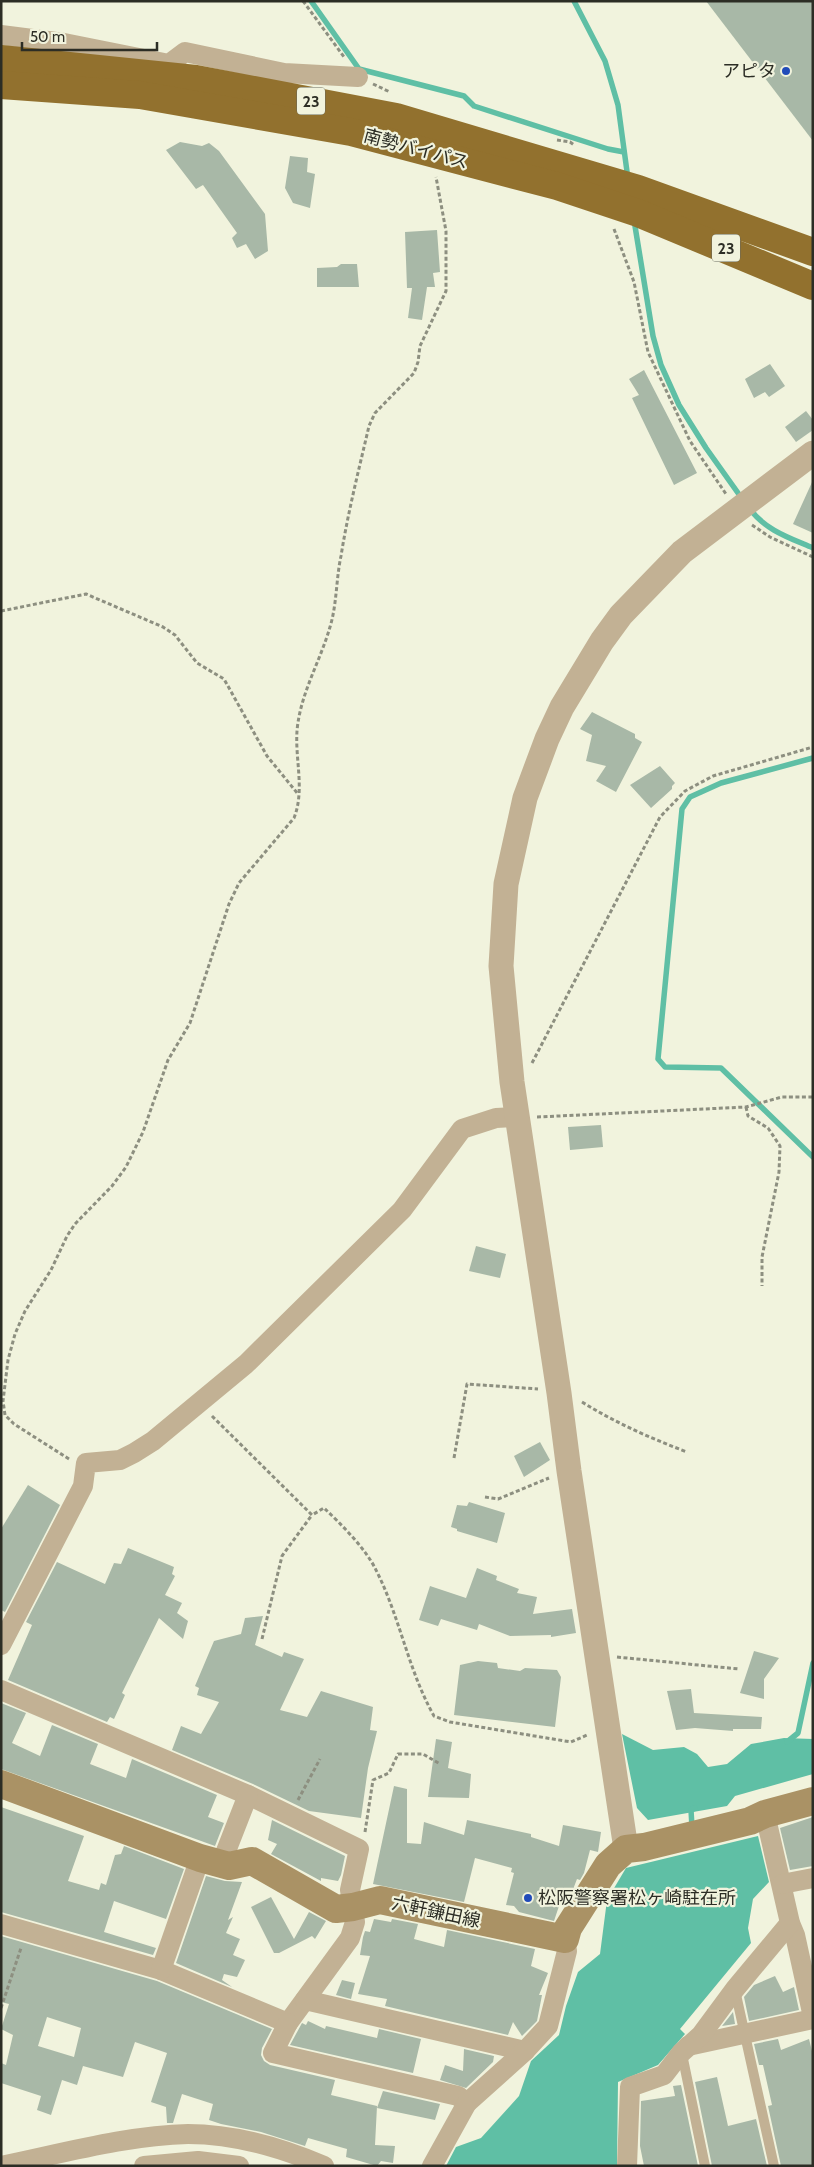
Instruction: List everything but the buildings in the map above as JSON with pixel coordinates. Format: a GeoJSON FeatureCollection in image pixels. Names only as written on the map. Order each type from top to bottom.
{"type":"FeatureCollection","features":[{"type":"Feature","properties":{"kind":"highway","name":"南勢バイパス"},"geometry":{"type":"LineString","coordinates":[[1,59],[196,79],[396,116],[609,204]]}},
{"type":"Feature","properties":{"kind":"highway","name":"南勢バイパス"},"geometry":{"type":"LineString","coordinates":[[1,85],[140,94],[351,132],[556,186],[609,204],[638,201],[813,252]]}},
{"type":"Feature","properties":{"kind":"highway","name":"南勢バイパス"},"geometry":{"type":"LineString","coordinates":[[638,201],[813,286]]}},
{"type":"Feature","properties":{"kind":"main road","name":"六軒鎌田線"},"geometry":{"type":"LineString","coordinates":[[1,1784],[211,1861],[229,1866],[252,1861],[336,1909],[380,1900],[565,1939]]}},
{"type":"Feature","properties":{"kind":"main road"},"geometry":{"type":"LineString","coordinates":[[565,1939],[568,1928],[608,1865],[635,1848],[813,1801]]}},
{"type":"Feature","properties":{"kind":"street"},"geometry":{"type":"LineString","coordinates":[[1,35],[64,43],[169,64],[185,52],[284,73],[358,77]]}},
{"type":"Feature","properties":{"kind":"street"},"geometry":{"type":"LineString","coordinates":[[635,1848],[606,1722],[512,1082],[502,966],[506,884],[525,798],[547,739],[579,677],[621,615],[682,552],[813,453]]}},
{"type":"Feature","properties":{"kind":"street"},"geometry":{"type":"LineString","coordinates":[[1,1644],[84,1486],[86,1463],[120,1460],[134,1453],[153,1441],[246,1364],[402,1210],[462,1129],[496,1118],[518,1118]]}},
{"type":"Feature","properties":{"kind":"street"},"geometry":{"type":"LineString","coordinates":[[1,1690],[248,1795],[359,1849],[350,1890],[355,1922],[350,1938],[288,2023],[273,2053],[458,2096],[467,2103]]}},
{"type":"Feature","properties":{"kind":"street"},"geometry":{"type":"LineString","coordinates":[[161,1970],[211,1861],[248,1795]]}},
{"type":"Feature","properties":{"kind":"street"},"geometry":{"type":"LineString","coordinates":[[684,2050],[813,2018],[796,1935],[790,1923],[782,1884],[758,1817]]}},
{"type":"Feature","properties":{"kind":"street"},"geometry":{"type":"LineString","coordinates":[[782,1884],[813,1878]]}},
{"type":"Feature","properties":{"kind":"street"},"geometry":{"type":"LineString","coordinates":[[628,2166],[630,2087],[664,2075],[684,2050],[700,2035],[735,1989],[790,1923]]}},
{"type":"Feature","properties":{"kind":"street"},"geometry":{"type":"LineString","coordinates":[[1,1924],[161,1970],[288,2023]]}},
{"type":"Feature","properties":{"kind":"street"},"geometry":{"type":"LineString","coordinates":[[432,2166],[467,2103],[525,2051],[548,2026],[567,1951],[565,1939]]}},
{"type":"Feature","properties":{"kind":"street"},"geometry":{"type":"LineString","coordinates":[[305,2000],[525,2051]]}},
{"type":"Feature","properties":{"kind":"street"},"geometry":{"type":"LineString","coordinates":[[1,2166],[138,2139],[190,2134],[225,2137],[282,2150],[324,2166]]}},
{"type":"Feature","properties":{"kind":"street"},"geometry":{"type":"LineString","coordinates":[[144,2166],[198,2161],[239,2166]]}},
{"type":"Feature","properties":{"kind":"lane"},"geometry":{"type":"LineString","coordinates":[[735,1989],[774,2166]]}},
{"type":"Feature","properties":{"kind":"lane"},"geometry":{"type":"LineString","coordinates":[[684,2050],[705,2166]]}},
{"type":"Feature","properties":{"kind":"path"},"geometry":{"type":"LineString","coordinates":[[303,1],[358,77],[382,88]]}},
{"type":"Feature","properties":{"kind":"path"},"geometry":{"type":"LineString","coordinates":[[86,1463],[73,1461],[14,1424],[3,1414],[2,1401],[8,1360],[25,1311],[51,1270],[66,1236],[126,1168],[143,1132],[168,1060],[190,1023],[203,989],[229,904],[239,883],[294,818],[299,806],[298,794],[300,784],[297,732],[308,683],[330,626],[342,548],[369,426],[375,414],[414,373],[418,362],[420,346],[446,291],[446,231],[435,177],[444,179]]}},
{"type":"Feature","properties":{"kind":"path"},"geometry":{"type":"LineString","coordinates":[[609,204],[634,282],[648,352],[690,441],[743,506],[744,521],[770,537],[813,557]]}},
{"type":"Feature","properties":{"kind":"path"},"geometry":{"type":"LineString","coordinates":[[1,611],[86,594],[163,627],[175,635],[198,663],[224,679],[267,756],[298,794]]}},
{"type":"Feature","properties":{"kind":"path"},"geometry":{"type":"LineString","coordinates":[[512,1082],[525,1075],[660,817],[685,791],[713,776],[813,747]]}},
{"type":"Feature","properties":{"kind":"path"},"geometry":{"type":"LineString","coordinates":[[518,1118],[747,1107],[782,1097],[813,1097]]}},
{"type":"Feature","properties":{"kind":"path"},"geometry":{"type":"LineString","coordinates":[[747,1107],[748,1116],[768,1128],[780,1146],[780,1172],[762,1257],[762,1286]]}},
{"type":"Feature","properties":{"kind":"path"},"geometry":{"type":"LineString","coordinates":[[198,1402],[312,1516]]}},
{"type":"Feature","properties":{"kind":"path"},"geometry":{"type":"LineString","coordinates":[[485,1497],[498,1498],[569,1471]]}},
{"type":"Feature","properties":{"kind":"path"},"geometry":{"type":"LineString","coordinates":[[262,1639],[282,1556],[312,1516],[324,1508],[343,1526],[376,1568],[423,1696],[434,1716],[450,1722],[571,1742],[595,1731],[606,1722]]}},
{"type":"Feature","properties":{"kind":"path"},"geometry":{"type":"LineString","coordinates":[[596,1655],[739,1668]]}},
{"type":"Feature","properties":{"kind":"path"},"geometry":{"type":"LineString","coordinates":[[359,1849],[363,1843],[373,1780],[389,1773],[398,1754],[423,1754],[440,1764]]}},
{"type":"Feature","properties":{"kind":"path"},"geometry":{"type":"LineString","coordinates":[[291,1817],[293,1809],[320,1759]]}},
{"type":"Feature","properties":{"kind":"path"},"geometry":{"type":"LineString","coordinates":[[1,2008],[27,1930]]}},
{"type":"Feature","properties":{"kind":"water"},"geometry":{"type":"Polygon","coordinates":[[[622,1734],[653,1750],[684,1747],[697,1754],[708,1767],[727,1764],[751,1744],[784,1738],[813,1739],[813,1774],[735,1796],[727,1806],[648,1820],[637,1808],[622,1734]]]}},
{"type":"Feature","properties":{"kind":"water"},"geometry":{"type":"Polygon","coordinates":[[[758,1836],[769,1882],[753,1899],[748,1928],[751,1943],[680,2029],[685,2034],[658,2065],[618,2082],[617,2166],[446,2166],[456,2147],[481,2138],[519,2096],[531,2061],[559,2035],[566,2006],[578,1972],[600,1954],[607,1900],[626,1868],[758,1836]]]}},
{"type":"Feature","properties":{"kind":"waterway"},"geometry":{"type":"LineString","coordinates":[[311,1],[359,69],[464,96],[474,106],[608,149],[624,152]]}},
{"type":"Feature","properties":{"kind":"waterway"},"geometry":{"type":"LineString","coordinates":[[574,1],[605,61],[618,105],[628,179]]}},
{"type":"Feature","properties":{"kind":"waterway"},"geometry":{"type":"LineString","coordinates":[[634,220],[653,336],[661,365],[679,405],[706,448],[743,500]]}},
{"type":"Feature","properties":{"kind":"waterway"},"geometry":{"type":"LineString","coordinates":[[750,509],[770,528],[813,548]]}},
{"type":"Feature","properties":{"kind":"waterway"},"geometry":{"type":"LineString","coordinates":[[813,758],[721,783],[690,797],[682,809],[658,1059],[665,1067],[721,1068],[813,1157]]}},
{"type":"Feature","properties":{"kind":"waterway"},"geometry":{"type":"LineString","coordinates":[[787,1742],[798,1733],[813,1663]]}},
{"type":"Feature","properties":{"kind":"waterway"},"geometry":{"type":"LineString","coordinates":[[692,1827],[691,1810],[695,1808]]}},
{"type":"Feature","properties":{"kind":"place","name":"アピタ"},"geometry":{"type":"Point","coordinates":[786,71]}},
{"type":"Feature","properties":{"kind":"place","name":"松阪警察署松ヶ崎駐在所"},"geometry":{"type":"Point","coordinates":[528,1898]}}]}
